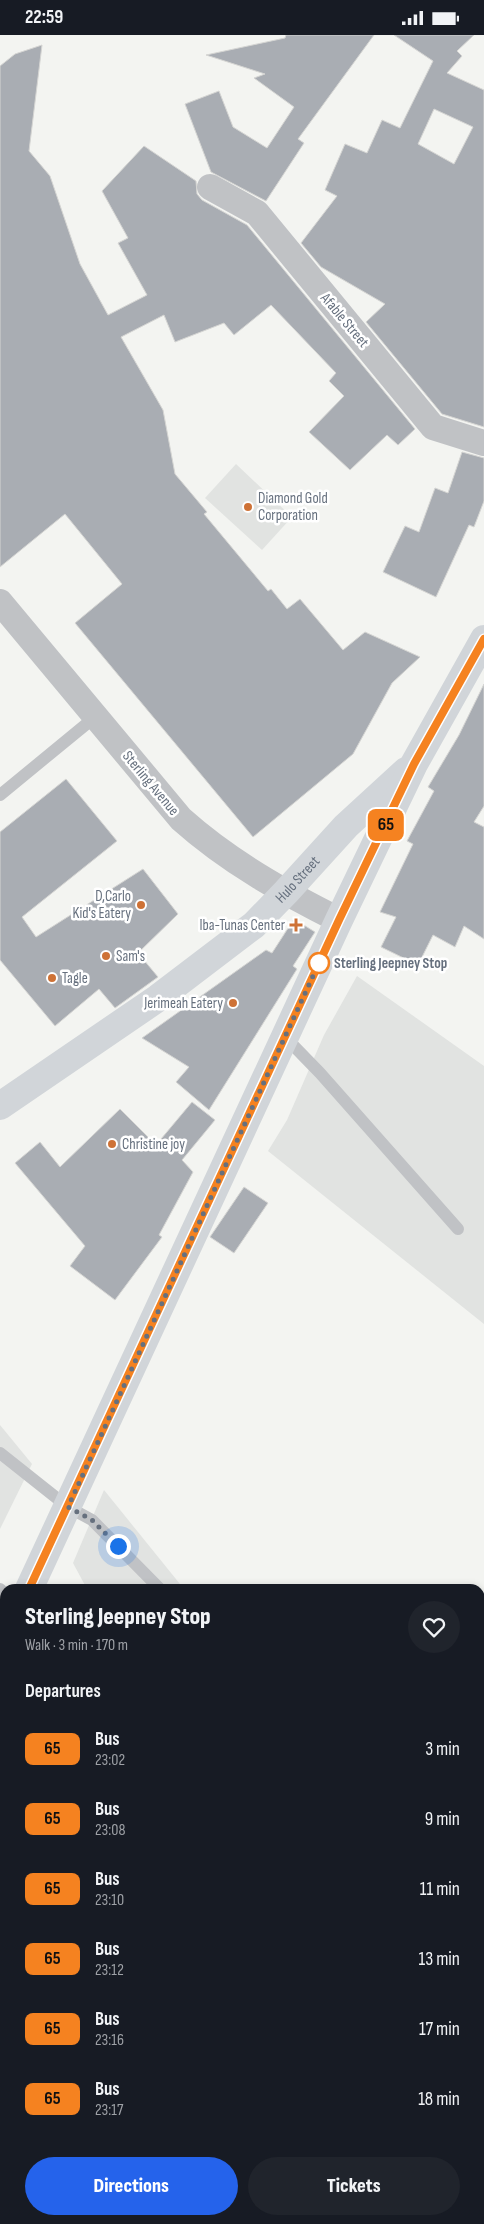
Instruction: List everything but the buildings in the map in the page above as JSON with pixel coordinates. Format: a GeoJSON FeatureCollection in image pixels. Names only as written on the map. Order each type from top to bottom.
{"type":"FeatureCollection","features":[{"type":"Feature","properties":{"kind":"main road"},"geometry":{"type":"LineString","coordinates":[[31,1584],[339,920],[414,764],[484,639]]}},
{"type":"Feature","properties":{"kind":"main road","name":"Hulo Street"},"geometry":{"type":"LineString","coordinates":[[0,1105],[158,998],[254,925],[346,826],[414,764]]}},
{"type":"Feature","properties":{"kind":"street","name":"Afable Street"},"geometry":{"type":"LineString","coordinates":[[210,187],[257,213],[433,427],[484,443]]}},
{"type":"Feature","properties":{"kind":"street","name":"Sterling Avenue"},"geometry":{"type":"LineString","coordinates":[[0,602],[181,819],[208,843],[236,863],[339,920]]}},
{"type":"Feature","properties":{"kind":"lane"},"geometry":{"type":"LineString","coordinates":[[0,795],[95,717]]}},
{"type":"Feature","properties":{"kind":"lane"},"geometry":{"type":"LineString","coordinates":[[285,1037],[320,1073],[458,1229]]}},
{"type":"Feature","properties":{"kind":"lane"},"geometry":{"type":"LineString","coordinates":[[0,1453],[68,1507],[92,1520],[155,1584]]}},
{"type":"Feature","properties":{"kind":"shaded area","name":"Diamond Gold Corporation"},"geometry":{"type":"Polygon","coordinates":[[[236,464],[292,517],[262,550],[205,498],[236,464]]]}},
{"type":"Feature","properties":{"kind":"shaded area"},"geometry":{"type":"Polygon","coordinates":[[[357,976],[484,1066],[484,1324],[268,1151],[287,1120],[324,1035],[357,976]]]}},
{"type":"Feature","properties":{"kind":"shaded area"},"geometry":{"type":"Polygon","coordinates":[[[0,1425],[32,1464],[0,1529],[0,1425]]]}},
{"type":"Feature","properties":{"kind":"shaded area"},"geometry":{"type":"Polygon","coordinates":[[[104,1490],[180,1584],[84,1584],[73,1563],[104,1490]]]}},
{"type":"Feature","properties":{"kind":"bus line","name":"65"},"geometry":{"type":"LineString","coordinates":[[31,1584],[339,920],[414,764],[484,639]]}},
{"type":"Feature","properties":{"kind":"place","name":"Diamond Gold Corporation"},"geometry":{"type":"Point","coordinates":[248,507]}},
{"type":"Feature","properties":{"kind":"place","name":"D,Carlo Kid's Eatery"},"geometry":{"type":"Point","coordinates":[141,905]}},
{"type":"Feature","properties":{"kind":"place","name":"Iba-Tunas Center"},"geometry":{"type":"Point","coordinates":[296,925]}},
{"type":"Feature","properties":{"kind":"place","name":"Sam's"},"geometry":{"type":"Point","coordinates":[106,956]}},
{"type":"Feature","properties":{"kind":"place","name":"Sterling Jeepney Stop"},"geometry":{"type":"Point","coordinates":[319,963]}},
{"type":"Feature","properties":{"kind":"place","name":"Tagle"},"geometry":{"type":"Point","coordinates":[52,978]}},
{"type":"Feature","properties":{"kind":"place","name":"Jerimeah Eatery"},"geometry":{"type":"Point","coordinates":[233,1003]}},
{"type":"Feature","properties":{"kind":"place","name":"Christine joy"},"geometry":{"type":"Point","coordinates":[112,1144]}},
{"type":"Feature","properties":{"kind":"route"},"geometry":{"type":"LineString","coordinates":[[118,1546],[92,1520],[68,1507],[319,963]]}}]}
